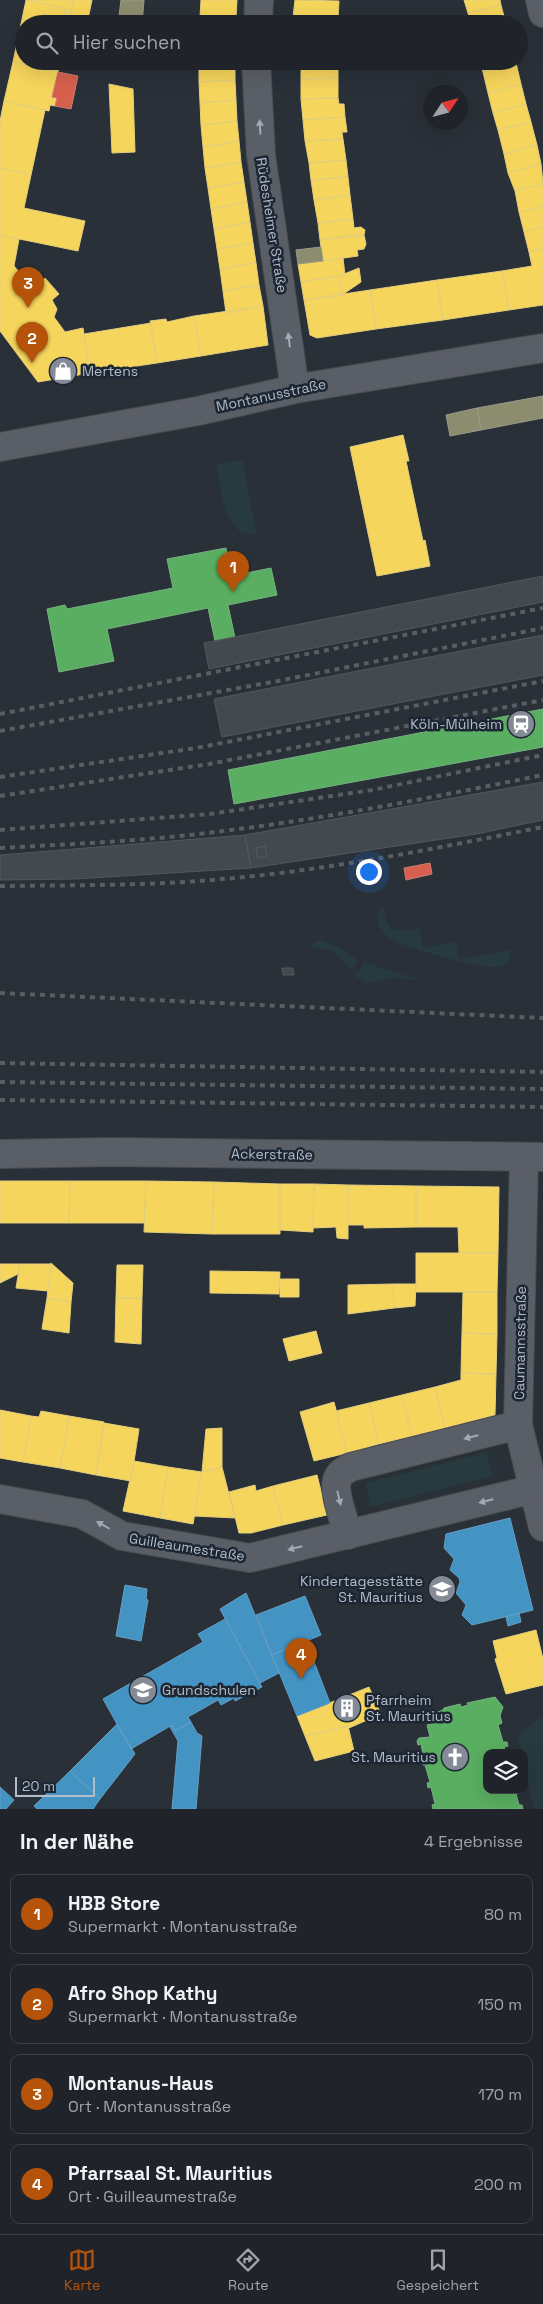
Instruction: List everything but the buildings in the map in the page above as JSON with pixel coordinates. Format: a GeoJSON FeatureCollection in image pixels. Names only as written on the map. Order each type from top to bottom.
{"type":"FeatureCollection","features":[{"type":"Feature","properties":{"kind":"street"},"geometry":{"type":"LineString","coordinates":[[258,15],[259,0]]}},
{"type":"Feature","properties":{"kind":"street"},"geometry":{"type":"LineString","coordinates":[[540,0],[543,13]]}},
{"type":"Feature","properties":{"kind":"street","name":"Rüdesheimer Straße"},"geometry":{"type":"LineString","coordinates":[[256,70],[261,155],[295,388]]}},
{"type":"Feature","properties":{"kind":"street","name":"Montanusstraße"},"geometry":{"type":"LineString","coordinates":[[0,447],[198,411],[295,388],[543,348]]}},
{"type":"Feature","properties":{"kind":"street","name":"Ackerstraße"},"geometry":{"type":"LineString","coordinates":[[0,1154],[111,1152],[534,1157]]}},
{"type":"Feature","properties":{"kind":"street","name":"Caumannsstraße"},"geometry":{"type":"LineString","coordinates":[[534,1157],[518,1425],[543,1527]]}},
{"type":"Feature","properties":{"kind":"street"},"geometry":{"type":"LineString","coordinates":[[348,1535],[336,1480],[342,1472],[518,1425]]}},
{"type":"Feature","properties":{"kind":"street","name":"Guilleaumestraße"},"geometry":{"type":"LineString","coordinates":[[0,1499],[82,1514],[122,1536],[235,1557],[250,1558],[534,1489]]}},
{"type":"Feature","properties":{"kind":"green space"},"geometry":{"type":"Polygon","coordinates":[[[243,460],[256,534],[245,534],[237,529],[231,520],[222,497],[216,464],[243,460]]]}},
{"type":"Feature","properties":{"kind":"green space"},"geometry":{"type":"Polygon","coordinates":[[[384,907],[387,925],[391,928],[402,930],[419,928],[423,948],[456,942],[460,959],[511,950],[508,962],[497,967],[481,966],[439,956],[399,943],[385,933],[378,922],[378,910],[384,907]]]}},
{"type":"Feature","properties":{"kind":"green space"},"geometry":{"type":"Polygon","coordinates":[[[320,940],[340,948],[358,960],[351,970],[333,952],[308,946],[320,940]]]}},
{"type":"Feature","properties":{"kind":"green space"},"geometry":{"type":"Polygon","coordinates":[[[364,962],[422,981],[392,977],[368,984],[355,976],[364,962]]]}},
{"type":"Feature","properties":{"kind":"green space"},"geometry":{"type":"Polygon","coordinates":[[[487,1452],[492,1476],[371,1507],[365,1483],[487,1452]]]}},
{"type":"Feature","properties":{"kind":"green space"},"geometry":{"type":"Polygon","coordinates":[[[543,1715],[543,1809],[534,1809],[528,1783],[528,1749],[521,1749],[518,1736],[543,1715]]]}},
{"type":"Feature","properties":{"kind":"railway"},"geometry":{"type":"LineString","coordinates":[[0,714],[543,608]]}},
{"type":"Feature","properties":{"kind":"railway"},"geometry":{"type":"LineString","coordinates":[[0,731],[278,681],[543,628]]}},
{"type":"Feature","properties":{"kind":"railway"},"geometry":{"type":"LineString","coordinates":[[0,777],[196,748],[543,681]]}},
{"type":"Feature","properties":{"kind":"railway"},"geometry":{"type":"LineString","coordinates":[[0,796],[209,764],[543,700]]}},
{"type":"Feature","properties":{"kind":"railway"},"geometry":{"type":"LineString","coordinates":[[0,830],[210,814],[372,790],[543,755]]}},
{"type":"Feature","properties":{"kind":"railway"},"geometry":{"type":"LineString","coordinates":[[0,848],[135,840],[256,827],[379,807],[543,775]]}},
{"type":"Feature","properties":{"kind":"railway"},"geometry":{"type":"LineString","coordinates":[[0,886],[167,883],[263,875],[383,858],[543,827]]}},
{"type":"Feature","properties":{"kind":"railway"},"geometry":{"type":"LineString","coordinates":[[0,993],[543,1018]]}},
{"type":"Feature","properties":{"kind":"railway"},"geometry":{"type":"LineString","coordinates":[[0,1063],[543,1072]]}},
{"type":"Feature","properties":{"kind":"railway"},"geometry":{"type":"LineString","coordinates":[[0,1082],[543,1089]]}},
{"type":"Feature","properties":{"kind":"railway"},"geometry":{"type":"LineString","coordinates":[[0,1100],[543,1107]]}},
{"type":"Feature","properties":{"kind":"place","name":"Montanus-Haus"},"geometry":{"type":"Point","coordinates":[28,308]}},
{"type":"Feature","properties":{"kind":"place","name":"Afro Shop Kathy"},"geometry":{"type":"Point","coordinates":[32,363]}},
{"type":"Feature","properties":{"kind":"place","name":"Mertens"},"geometry":{"type":"Point","coordinates":[63,371]}},
{"type":"Feature","properties":{"kind":"place","name":"HBB Store"},"geometry":{"type":"Point","coordinates":[233,592]}},
{"type":"Feature","properties":{"kind":"place","name":"Köln-Mülheim"},"geometry":{"type":"Point","coordinates":[521,724]}},
{"type":"Feature","properties":{"kind":"place","name":"Kindertagesstätte St. Mauritius"},"geometry":{"type":"Point","coordinates":[442,1589]}},
{"type":"Feature","properties":{"kind":"place","name":"Pfarrsaal St. Mauritius"},"geometry":{"type":"Point","coordinates":[301,1679]}},
{"type":"Feature","properties":{"kind":"place","name":"Grundschulen"},"geometry":{"type":"Point","coordinates":[143,1690]}},
{"type":"Feature","properties":{"kind":"place","name":"Pfarrheim St. Mauritius"},"geometry":{"type":"Point","coordinates":[347,1708]}},
{"type":"Feature","properties":{"kind":"place","name":"St. Mauritius"},"geometry":{"type":"Point","coordinates":[455,1757]}}]}
